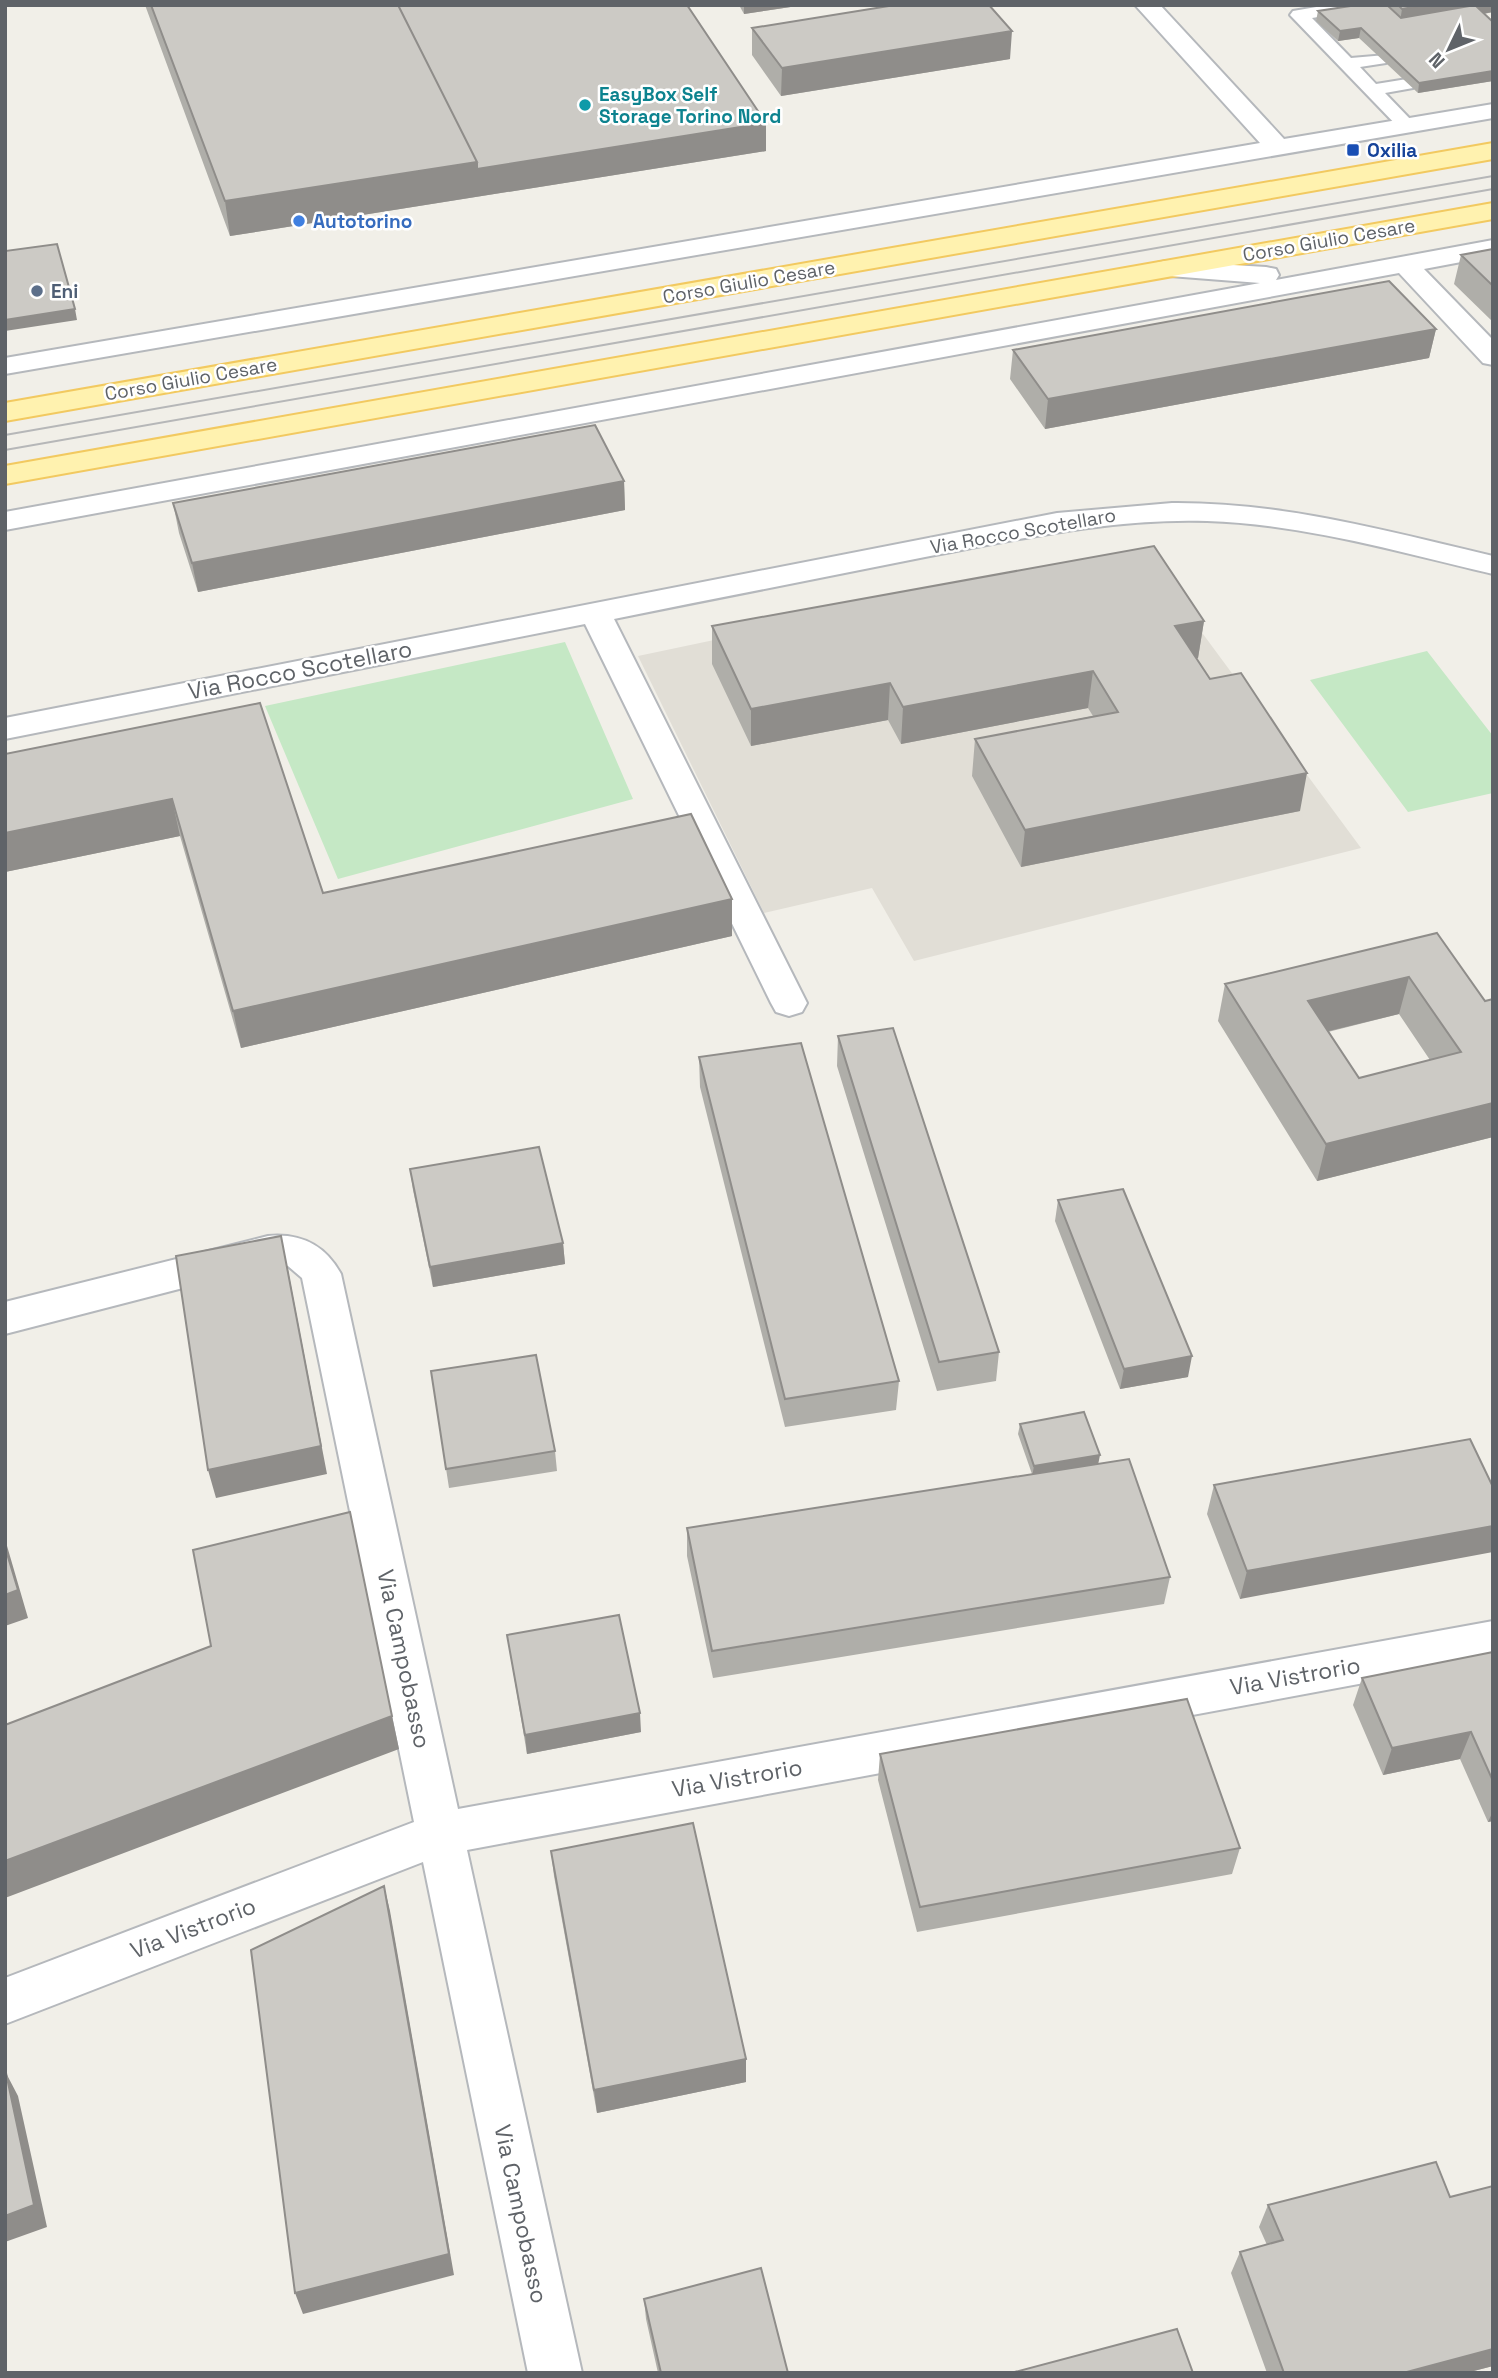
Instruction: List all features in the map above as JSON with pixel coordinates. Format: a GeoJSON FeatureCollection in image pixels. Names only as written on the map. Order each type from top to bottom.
{"type":"FeatureCollection","features":[{"type":"Feature","properties":{"kind":"main road","name":"Corso Giulio Cesare"},"geometry":{"type":"LineString","coordinates":[[5,412],[1493,151]]}},
{"type":"Feature","properties":{"kind":"main road","name":"Corso Giulio Cesare"},"geometry":{"type":"LineString","coordinates":[[5,475],[1493,211]]}},
{"type":"Feature","properties":{"kind":"street"},"geometry":{"type":"LineString","coordinates":[[1147,5],[1278,147]]}},
{"type":"Feature","properties":{"kind":"street","name":"Corso Giulio Cesare"},"geometry":{"type":"LineString","coordinates":[[5,366],[1493,111]]}},
{"type":"Feature","properties":{"kind":"street","name":"Corso Giulio Cesare"},"geometry":{"type":"LineString","coordinates":[[5,521],[1493,248]]}},
{"type":"Feature","properties":{"kind":"street"},"geometry":{"type":"LineString","coordinates":[[1405,264],[1493,357]]}},
{"type":"Feature","properties":{"kind":"street","name":"Corso Giulio Cesare"},"geometry":{"type":"LineString","coordinates":[[1166,269],[1324,279]]}},
{"type":"Feature","properties":{"kind":"street","name":"Via Rocco Scotellaro"},"geometry":{"type":"LineString","coordinates":[[5,729],[1057,522],[1121,514],[1214,513],[1289,521],[1493,565]]}},
{"type":"Feature","properties":{"kind":"street"},"geometry":{"type":"LineString","coordinates":[[595,612],[789,1003]]}},
{"type":"Feature","properties":{"kind":"street","name":"Via Campobasso"},"geometry":{"type":"LineString","coordinates":[[5,1318],[268,1251],[295,1251],[307,1256],[316,1265],[325,1284],[555,2373]]}},
{"type":"Feature","properties":{"kind":"street","name":"Via Vistrorio"},"geometry":{"type":"LineString","coordinates":[[5,2001],[441,1833],[1493,1640]]}},
{"type":"Feature","properties":{"kind":"lane"},"geometry":{"type":"LineString","coordinates":[[1362,5],[1299,15],[1406,125]]}},
{"type":"Feature","properties":{"kind":"lane"},"geometry":{"type":"LineString","coordinates":[[1348,64],[1380,59]]}},
{"type":"Feature","properties":{"kind":"lane"},"geometry":{"type":"LineString","coordinates":[[1373,90],[1406,84]]}},
{"type":"Feature","properties":{"kind":"shaded area"},"geometry":{"type":"Polygon","coordinates":[[[1141,550],[1361,848],[914,961],[872,888],[764,913],[638,656],[1141,550]]]}},
{"type":"Feature","properties":{"kind":"green space"},"geometry":{"type":"Polygon","coordinates":[[[565,642],[633,799],[338,879],[265,706],[565,642]]]}},
{"type":"Feature","properties":{"kind":"green space"},"geometry":{"type":"Polygon","coordinates":[[[1427,651],[1493,736],[1493,793],[1408,812],[1310,680],[1427,651]]]}},
{"type":"Feature","properties":{"kind":"building"},"geometry":{"type":"Polygon","coordinates":[[[151,5],[398,5],[477,162],[225,201],[151,5]]]}},
{"type":"Feature","properties":{"kind":"building","name":"EasyBox Self Storage Torino Nord"},"geometry":{"type":"Polygon","coordinates":[[[398,5],[687,5],[766,123],[477,169],[477,162],[398,5]]]}},
{"type":"Feature","properties":{"kind":"building"},"geometry":{"type":"Polygon","coordinates":[[[895,5],[989,5],[1012,31],[782,68],[752,28],[895,5]]]}},
{"type":"Feature","properties":{"kind":"building"},"geometry":{"type":"Polygon","coordinates":[[[1357,5],[1387,5],[1401,18],[1475,5],[1493,22],[1493,71],[1419,83],[1361,28],[1340,31],[1318,11],[1357,5]]]}},
{"type":"Feature","properties":{"kind":"building"},"geometry":{"type":"Polygon","coordinates":[[[1398,5],[1424,5],[1402,9],[1398,5]]]}},
{"type":"Feature","properties":{"kind":"building","name":"Eni"},"geometry":{"type":"Polygon","coordinates":[[[57,244],[75,309],[5,320],[5,251],[57,244]]]}},
{"type":"Feature","properties":{"kind":"building"},"geometry":{"type":"Polygon","coordinates":[[[1493,249],[1493,286],[1461,255],[1493,249]]]}},
{"type":"Feature","properties":{"kind":"building"},"geometry":{"type":"Polygon","coordinates":[[[1389,281],[1436,329],[1048,399],[1013,350],[1389,281]]]}},
{"type":"Feature","properties":{"kind":"building"},"geometry":{"type":"Polygon","coordinates":[[[595,425],[624,481],[192,563],[173,503],[595,425]]]}},
{"type":"Feature","properties":{"kind":"building"},"geometry":{"type":"Polygon","coordinates":[[[1154,546],[1204,621],[1175,626],[1210,679],[1241,673],[1307,773],[1025,830],[975,739],[1118,712],[1093,671],[903,707],[890,683],[751,709],[712,626],[1154,546]]]}},
{"type":"Feature","properties":{"kind":"building"},"geometry":{"type":"Polygon","coordinates":[[[260,703],[323,893],[691,814],[732,899],[233,1011],[172,799],[5,833],[5,754],[260,703]]]}},
{"type":"Feature","properties":{"kind":"building"},"geometry":{"type":"Polygon","coordinates":[[[1437,933],[1485,1001],[1493,999],[1493,1103],[1326,1144],[1225,984],[1437,933]],[[1409,977],[1308,1001],[1359,1078],[1461,1052],[1409,977]]]}},
{"type":"Feature","properties":{"kind":"building"},"geometry":{"type":"Polygon","coordinates":[[[893,1028],[999,1352],[939,1362],[838,1036],[893,1028]]]}},
{"type":"Feature","properties":{"kind":"building"},"geometry":{"type":"Polygon","coordinates":[[[801,1043],[899,1381],[785,1399],[699,1057],[801,1043]]]}},
{"type":"Feature","properties":{"kind":"building"},"geometry":{"type":"Polygon","coordinates":[[[539,1147],[563,1243],[430,1267],[410,1169],[539,1147]]]}},
{"type":"Feature","properties":{"kind":"building"},"geometry":{"type":"Polygon","coordinates":[[[1123,1189],[1192,1356],[1124,1369],[1058,1200],[1123,1189]]]}},
{"type":"Feature","properties":{"kind":"building"},"geometry":{"type":"Polygon","coordinates":[[[281,1236],[321,1446],[208,1470],[176,1256],[281,1236]]]}},
{"type":"Feature","properties":{"kind":"building"},"geometry":{"type":"Polygon","coordinates":[[[536,1355],[555,1451],[446,1469],[431,1371],[536,1355]]]}},
{"type":"Feature","properties":{"kind":"building"},"geometry":{"type":"Polygon","coordinates":[[[1084,1412],[1100,1455],[1034,1466],[1020,1424],[1084,1412]]]}},
{"type":"Feature","properties":{"kind":"building"},"geometry":{"type":"Polygon","coordinates":[[[1470,1439],[1493,1487],[1493,1526],[1247,1571],[1214,1485],[1470,1439]]]}},
{"type":"Feature","properties":{"kind":"building"},"geometry":{"type":"Polygon","coordinates":[[[1129,1459],[1170,1577],[712,1651],[687,1528],[1129,1459]]]}},
{"type":"Feature","properties":{"kind":"building"},"geometry":{"type":"Polygon","coordinates":[[[350,1512],[392,1716],[5,1861],[5,1725],[211,1646],[193,1550],[350,1512]]]}},
{"type":"Feature","properties":{"kind":"building"},"geometry":{"type":"Polygon","coordinates":[[[5,1547],[18,1590],[5,1595],[5,1547]]]}},
{"type":"Feature","properties":{"kind":"building"},"geometry":{"type":"Polygon","coordinates":[[[619,1615],[640,1713],[525,1735],[507,1635],[619,1615]]]}},
{"type":"Feature","properties":{"kind":"building"},"geometry":{"type":"Polygon","coordinates":[[[1493,1652],[1493,1781],[1471,1732],[1392,1748],[1362,1678],[1493,1652]]]}},
{"type":"Feature","properties":{"kind":"building"},"geometry":{"type":"Polygon","coordinates":[[[1187,1699],[1240,1848],[920,1907],[880,1754],[1187,1699]]]}},
{"type":"Feature","properties":{"kind":"building"},"geometry":{"type":"Polygon","coordinates":[[[693,1823],[746,2059],[594,2090],[551,1851],[693,1823]]]}},
{"type":"Feature","properties":{"kind":"building"},"geometry":{"type":"Polygon","coordinates":[[[384,1886],[449,2254],[295,2293],[251,1950],[384,1886]]]}},
{"type":"Feature","properties":{"kind":"building"},"geometry":{"type":"Polygon","coordinates":[[[5,2073],[34,2205],[5,2216],[5,2073]]]}},
{"type":"Feature","properties":{"kind":"building"},"geometry":{"type":"Polygon","coordinates":[[[1436,2162],[1450,2197],[1493,2186],[1493,2349],[1403,2373],[1284,2373],[1240,2252],[1283,2240],[1268,2205],[1436,2162]]]}},
{"type":"Feature","properties":{"kind":"building"},"geometry":{"type":"Polygon","coordinates":[[[761,2268],[788,2373],[661,2373],[644,2299],[761,2268]]]}},
{"type":"Feature","properties":{"kind":"building"},"geometry":{"type":"Polygon","coordinates":[[[1177,2329],[1193,2373],[1011,2373],[1177,2329]]]}},
{"type":"Feature","properties":{"kind":"tram line"},"geometry":{"type":"LineString","coordinates":[[5,435],[1493,176]]}},
{"type":"Feature","properties":{"kind":"tram line"},"geometry":{"type":"LineString","coordinates":[[5,450],[1493,189]]}},
{"type":"Feature","properties":{"kind":"place","name":"EasyBox Self Storage Torino Nord"},"geometry":{"type":"Point","coordinates":[585,105]}},
{"type":"Feature","properties":{"kind":"place","name":"Oxilia"},"geometry":{"type":"Point","coordinates":[1353,150]}},
{"type":"Feature","properties":{"kind":"place","name":"Autotorino"},"geometry":{"type":"Point","coordinates":[299,221]}},
{"type":"Feature","properties":{"kind":"place","name":"Eni"},"geometry":{"type":"Point","coordinates":[37,291]}}]}
